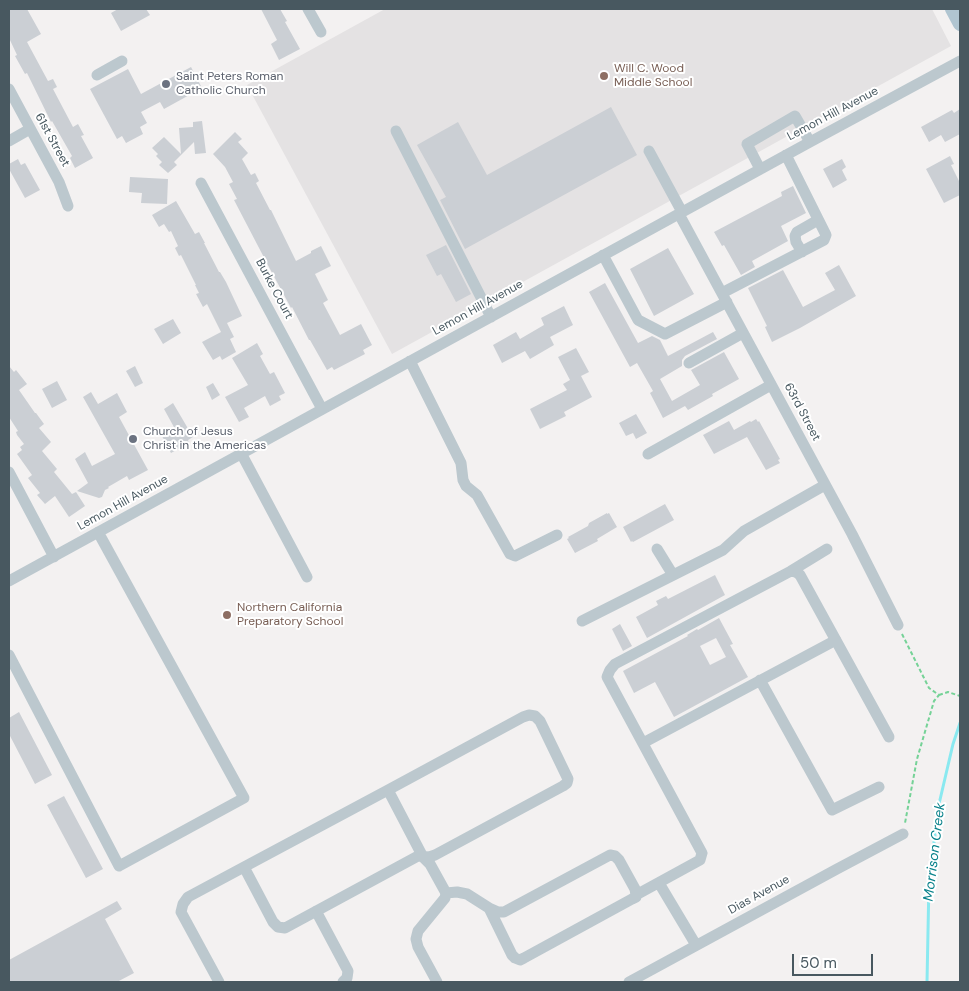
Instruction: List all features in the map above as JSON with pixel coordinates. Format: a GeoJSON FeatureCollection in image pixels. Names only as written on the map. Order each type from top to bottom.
{"type":"FeatureCollection","features":[{"type":"Feature","properties":{"kind":"main road"},"geometry":{"type":"LineString","coordinates":[[952,9],[960,24]]}},
{"type":"Feature","properties":{"kind":"street"},"geometry":{"type":"LineString","coordinates":[[308,9],[321,32]]}},
{"type":"Feature","properties":{"kind":"street","name":"Lemon Hill Avenue"},"geometry":{"type":"LineString","coordinates":[[9,581],[960,61]]}},
{"type":"Feature","properties":{"kind":"street"},"geometry":{"type":"LineString","coordinates":[[97,76],[122,62]]}},
{"type":"Feature","properties":{"kind":"street","name":"61st Street"},"geometry":{"type":"LineString","coordinates":[[9,89],[59,182],[68,206]]}},
{"type":"Feature","properties":{"kind":"street"},"geometry":{"type":"LineString","coordinates":[[760,169],[747,144],[795,116],[810,142]]}},
{"type":"Feature","properties":{"kind":"street"},"geometry":{"type":"LineString","coordinates":[[9,141],[30,129]]}},
{"type":"Feature","properties":{"kind":"street"},"geometry":{"type":"LineString","coordinates":[[396,131],[491,317]]}},
{"type":"Feature","properties":{"kind":"street","name":"63rd Street"},"geometry":{"type":"LineString","coordinates":[[649,150],[724,298],[852,534],[898,625]]}},
{"type":"Feature","properties":{"kind":"street"},"geometry":{"type":"LineString","coordinates":[[603,255],[638,320],[665,334],[824,240],[826,235],[786,155]]}},
{"type":"Feature","properties":{"kind":"street","name":"Burke Court"},"geometry":{"type":"LineString","coordinates":[[201,183],[322,409]]}},
{"type":"Feature","properties":{"kind":"street"},"geometry":{"type":"LineString","coordinates":[[802,252],[796,242],[798,232],[818,220]]}},
{"type":"Feature","properties":{"kind":"street"},"geometry":{"type":"LineString","coordinates":[[689,363],[743,333]]}},
{"type":"Feature","properties":{"kind":"street"},"geometry":{"type":"LineString","coordinates":[[410,361],[461,462],[463,480],[466,486],[477,495],[510,554],[515,556],[557,535]]}},
{"type":"Feature","properties":{"kind":"street"},"geometry":{"type":"LineString","coordinates":[[648,454],[771,385]]}},
{"type":"Feature","properties":{"kind":"street"},"geometry":{"type":"LineString","coordinates":[[241,453],[307,577]]}},
{"type":"Feature","properties":{"kind":"street"},"geometry":{"type":"LineString","coordinates":[[9,472],[54,556]]}},
{"type":"Feature","properties":{"kind":"street"},"geometry":{"type":"LineString","coordinates":[[582,621],[723,550],[744,531],[825,485]]}},
{"type":"Feature","properties":{"kind":"street"},"geometry":{"type":"LineString","coordinates":[[9,655],[119,866],[244,798],[98,532]]}},
{"type":"Feature","properties":{"kind":"street"},"geometry":{"type":"LineString","coordinates":[[657,549],[673,575]]}},
{"type":"Feature","properties":{"kind":"street"},"geometry":{"type":"LineString","coordinates":[[489,908],[512,955],[520,960],[624,904],[636,897],[636,895],[700,860],[702,854],[607,677],[615,664],[791,572],[827,549]]}},
{"type":"Feature","properties":{"kind":"street"},"geometry":{"type":"LineString","coordinates":[[791,572],[796,572],[800,575],[889,737]]}},
{"type":"Feature","properties":{"kind":"street"},"geometry":{"type":"LineString","coordinates":[[643,743],[836,640]]}},
{"type":"Feature","properties":{"kind":"street"},"geometry":{"type":"LineString","coordinates":[[760,680],[832,810],[879,787]]}},
{"type":"Feature","properties":{"kind":"street"},"geometry":{"type":"LineString","coordinates":[[219,982],[182,912],[183,904],[188,897],[523,717],[529,715],[535,716],[540,721],[567,774],[567,783],[563,786],[435,855],[429,857],[418,856],[285,928],[278,927],[273,922],[244,867]]}},
{"type":"Feature","properties":{"kind":"street"},"geometry":{"type":"LineString","coordinates":[[388,790],[423,856],[430,864],[446,893],[445,898],[418,931],[416,939],[418,948],[437,982]]}},
{"type":"Feature","properties":{"kind":"street","name":"Dias Avenue"},"geometry":{"type":"LineString","coordinates":[[629,982],[904,834]]}},
{"type":"Feature","properties":{"kind":"street"},"geometry":{"type":"LineString","coordinates":[[446,893],[457,892],[467,894],[489,908],[498,912],[504,912],[610,855],[615,856],[619,860],[635,889],[636,895]]}},
{"type":"Feature","properties":{"kind":"street"},"geometry":{"type":"LineString","coordinates":[[659,883],[696,945]]}},
{"type":"Feature","properties":{"kind":"street"},"geometry":{"type":"LineString","coordinates":[[316,911],[348,971],[347,978],[343,982]]}},
{"type":"Feature","properties":{"kind":"path"},"geometry":{"type":"LineString","coordinates":[[898,625],[929,688],[938,695]]}},
{"type":"Feature","properties":{"kind":"path"},"geometry":{"type":"LineString","coordinates":[[904,834],[917,758],[934,701],[938,695],[948,692],[960,696]]}},
{"type":"Feature","properties":{"kind":"shaded area"},"geometry":{"type":"Polygon","coordinates":[[[385,9],[932,9],[951,46],[392,354],[247,85],[385,9]]]}},
{"type":"Feature","properties":{"kind":"building"},"geometry":{"type":"Polygon","coordinates":[[[9,9],[27,9],[41,34],[27,42],[48,81],[53,79],[57,87],[53,89],[73,127],[78,124],[84,135],[81,136],[93,158],[75,168],[70,158],[72,156],[51,122],[27,73],[25,74],[15,56],[17,55],[9,38],[9,9]]]}},
{"type":"Feature","properties":{"kind":"building"},"geometry":{"type":"Polygon","coordinates":[[[118,9],[146,9],[150,15],[121,31],[111,13],[118,9]]]}},
{"type":"Feature","properties":{"kind":"building"},"geometry":{"type":"Polygon","coordinates":[[[261,9],[280,9],[300,49],[279,60],[271,44],[277,40],[261,9]]]}},
{"type":"Feature","properties":{"kind":"building"},"geometry":{"type":"Polygon","coordinates":[[[191,67],[202,88],[164,109],[160,102],[141,112],[147,123],[140,127],[143,134],[126,143],[122,136],[117,139],[90,89],[128,69],[141,94],[191,67]]]}},
{"type":"Feature","properties":{"kind":"building"},"geometry":{"type":"Polygon","coordinates":[[[611,107],[637,155],[465,249],[440,200],[446,197],[417,145],[458,122],[487,175],[611,107]]]}},
{"type":"Feature","properties":{"kind":"building"},"geometry":{"type":"Polygon","coordinates":[[[960,109],[960,134],[945,142],[941,135],[929,142],[921,127],[952,110],[954,113],[960,109]]]}},
{"type":"Feature","properties":{"kind":"building"},"geometry":{"type":"Polygon","coordinates":[[[202,121],[206,153],[195,154],[194,142],[174,162],[177,165],[168,173],[159,165],[162,162],[152,148],[164,137],[181,154],[179,128],[193,127],[193,122],[202,121]]]}},
{"type":"Feature","properties":{"kind":"building"},"geometry":{"type":"Polygon","coordinates":[[[235,132],[242,139],[238,142],[248,153],[242,159],[251,175],[255,173],[259,181],[256,183],[296,261],[321,246],[331,266],[315,274],[328,300],[323,303],[340,335],[361,324],[372,345],[363,350],[365,354],[334,370],[332,367],[327,370],[291,308],[234,200],[237,199],[229,184],[233,182],[225,167],[213,154],[235,132]]]}},
{"type":"Feature","properties":{"kind":"building"},"geometry":{"type":"Polygon","coordinates":[[[950,156],[954,164],[951,165],[960,183],[960,195],[944,203],[926,169],[950,156]]]}},
{"type":"Feature","properties":{"kind":"building"},"geometry":{"type":"Polygon","coordinates":[[[18,159],[21,165],[25,163],[40,190],[25,198],[9,169],[9,164],[18,159]]]}},
{"type":"Feature","properties":{"kind":"building"},"geometry":{"type":"Polygon","coordinates":[[[842,159],[846,167],[842,170],[847,180],[833,188],[823,169],[842,159]]]}},
{"type":"Feature","properties":{"kind":"building"},"geometry":{"type":"Polygon","coordinates":[[[130,177],[168,179],[167,204],[141,203],[142,193],[129,192],[130,177]]]}},
{"type":"Feature","properties":{"kind":"building"},"geometry":{"type":"Polygon","coordinates":[[[793,186],[806,213],[781,226],[788,241],[752,261],[755,267],[741,275],[724,245],[722,246],[714,232],[782,196],[781,192],[793,186]]]}},
{"type":"Feature","properties":{"kind":"building"},"geometry":{"type":"Polygon","coordinates":[[[176,201],[195,234],[199,232],[242,316],[227,323],[234,337],[230,339],[236,352],[222,360],[220,356],[213,360],[202,342],[221,332],[207,304],[203,307],[196,294],[199,293],[196,285],[181,255],[179,256],[175,248],[178,246],[171,231],[169,232],[164,224],[159,227],[152,215],[176,201]]]}},
{"type":"Feature","properties":{"kind":"building"},"geometry":{"type":"Polygon","coordinates":[[[446,245],[471,294],[456,302],[441,274],[437,276],[426,255],[446,245]]]}},
{"type":"Feature","properties":{"kind":"building"},"geometry":{"type":"Polygon","coordinates":[[[668,248],[694,294],[654,316],[630,269],[668,248]]]}},
{"type":"Feature","properties":{"kind":"building"},"geometry":{"type":"Polygon","coordinates":[[[839,265],[856,296],[772,342],[765,327],[767,326],[748,288],[783,270],[803,307],[835,290],[825,273],[839,265]]]}},
{"type":"Feature","properties":{"kind":"building"},"geometry":{"type":"Polygon","coordinates":[[[605,283],[638,343],[652,336],[660,340],[668,356],[713,332],[717,339],[685,356],[682,360],[682,366],[660,379],[672,401],[700,385],[691,370],[724,352],[739,379],[688,410],[685,406],[663,418],[650,393],[653,391],[637,363],[630,367],[589,292],[605,283]]]}},
{"type":"Feature","properties":{"kind":"building"},"geometry":{"type":"Polygon","coordinates":[[[564,306],[573,325],[550,337],[554,345],[530,359],[525,351],[502,363],[493,345],[516,332],[520,339],[544,325],[541,318],[564,306]]]}},
{"type":"Feature","properties":{"kind":"building"},"geometry":{"type":"Polygon","coordinates":[[[173,319],[181,333],[163,344],[154,329],[173,319]]]}},
{"type":"Feature","properties":{"kind":"building"},"geometry":{"type":"Polygon","coordinates":[[[257,343],[263,354],[260,356],[270,374],[274,372],[285,393],[279,396],[281,400],[270,406],[265,396],[244,408],[249,417],[239,422],[225,397],[248,385],[232,358],[257,343]]]}},
{"type":"Feature","properties":{"kind":"building"},"geometry":{"type":"Polygon","coordinates":[[[576,348],[589,372],[581,376],[592,397],[564,412],[566,416],[540,429],[530,409],[567,390],[563,384],[570,380],[558,357],[576,348]]]}},
{"type":"Feature","properties":{"kind":"building"},"geometry":{"type":"Polygon","coordinates":[[[9,366],[14,372],[16,370],[27,384],[19,390],[44,424],[39,428],[51,442],[42,451],[57,469],[54,472],[72,494],[76,492],[85,506],[69,517],[55,496],[45,504],[37,495],[40,493],[28,478],[32,475],[17,454],[22,450],[20,447],[24,444],[17,435],[16,432],[18,431],[9,417],[9,366]]]}},
{"type":"Feature","properties":{"kind":"building"},"geometry":{"type":"Polygon","coordinates":[[[135,366],[143,383],[135,387],[126,371],[135,366]]]}},
{"type":"Feature","properties":{"kind":"building"},"geometry":{"type":"Polygon","coordinates":[[[57,381],[67,400],[52,408],[42,389],[57,381]]]}},
{"type":"Feature","properties":{"kind":"building"},"geometry":{"type":"Polygon","coordinates":[[[213,383],[220,395],[212,400],[206,387],[213,383]]]}},
{"type":"Feature","properties":{"kind":"building"},"geometry":{"type":"Polygon","coordinates":[[[91,392],[98,404],[117,393],[127,412],[119,417],[148,470],[129,480],[127,476],[108,487],[102,497],[99,498],[77,491],[88,483],[75,459],[85,452],[92,466],[115,454],[83,397],[91,392]]]}},
{"type":"Feature","properties":{"kind":"building"},"geometry":{"type":"Polygon","coordinates":[[[173,403],[193,437],[188,440],[189,443],[171,453],[162,436],[175,429],[164,409],[173,403]]]}},
{"type":"Feature","properties":{"kind":"building"},"geometry":{"type":"Polygon","coordinates":[[[636,414],[647,433],[636,439],[633,433],[626,436],[619,423],[636,414]]]}},
{"type":"Feature","properties":{"kind":"building"},"geometry":{"type":"Polygon","coordinates":[[[756,419],[759,421],[780,459],[778,460],[780,463],[766,470],[747,437],[714,454],[703,435],[729,421],[734,430],[756,419]]]}},
{"type":"Feature","properties":{"kind":"building"},"geometry":{"type":"Polygon","coordinates":[[[665,504],[674,520],[631,542],[623,527],[665,504]]]}},
{"type":"Feature","properties":{"kind":"building"},"geometry":{"type":"Polygon","coordinates":[[[609,513],[617,527],[597,539],[598,541],[575,553],[567,539],[568,537],[609,513]]]}},
{"type":"Feature","properties":{"kind":"building"},"geometry":{"type":"Polygon","coordinates":[[[715,575],[725,595],[647,638],[636,617],[658,605],[656,601],[666,596],[668,599],[715,575]]]}},
{"type":"Feature","properties":{"kind":"building"},"geometry":{"type":"Polygon","coordinates":[[[719,618],[733,644],[730,645],[748,677],[674,717],[655,682],[634,693],[623,671],[719,618]],[[716,638],[700,646],[710,665],[726,657],[716,638]]]}},
{"type":"Feature","properties":{"kind":"building"},"geometry":{"type":"Polygon","coordinates":[[[620,624],[632,646],[623,651],[612,629],[620,624]]]}},
{"type":"Feature","properties":{"kind":"building"},"geometry":{"type":"Polygon","coordinates":[[[19,712],[52,775],[35,784],[9,734],[9,718],[19,712]]]}},
{"type":"Feature","properties":{"kind":"building"},"geometry":{"type":"Polygon","coordinates":[[[64,796],[103,869],[86,878],[47,805],[64,796]]]}},
{"type":"Feature","properties":{"kind":"building"},"geometry":{"type":"Polygon","coordinates":[[[117,901],[122,909],[105,919],[134,973],[117,982],[9,982],[9,960],[117,901]]]}},
{"type":"Feature","properties":{"kind":"waterway","name":"Morrison Creek"},"geometry":{"type":"LineString","coordinates":[[927,982],[929,881],[939,804],[953,744],[960,723]]}},
{"type":"Feature","properties":{"kind":"place","name":"Will C. Wood Middle School"},"geometry":{"type":"Point","coordinates":[604,76]}},
{"type":"Feature","properties":{"kind":"place","name":"Saint Peters Roman Catholic Church"},"geometry":{"type":"Point","coordinates":[166,84]}},
{"type":"Feature","properties":{"kind":"place","name":"Church of Jesus Christ in the Americas"},"geometry":{"type":"Point","coordinates":[133,439]}},
{"type":"Feature","properties":{"kind":"place","name":"Northern California Preparatory School"},"geometry":{"type":"Point","coordinates":[227,615]}}]}
